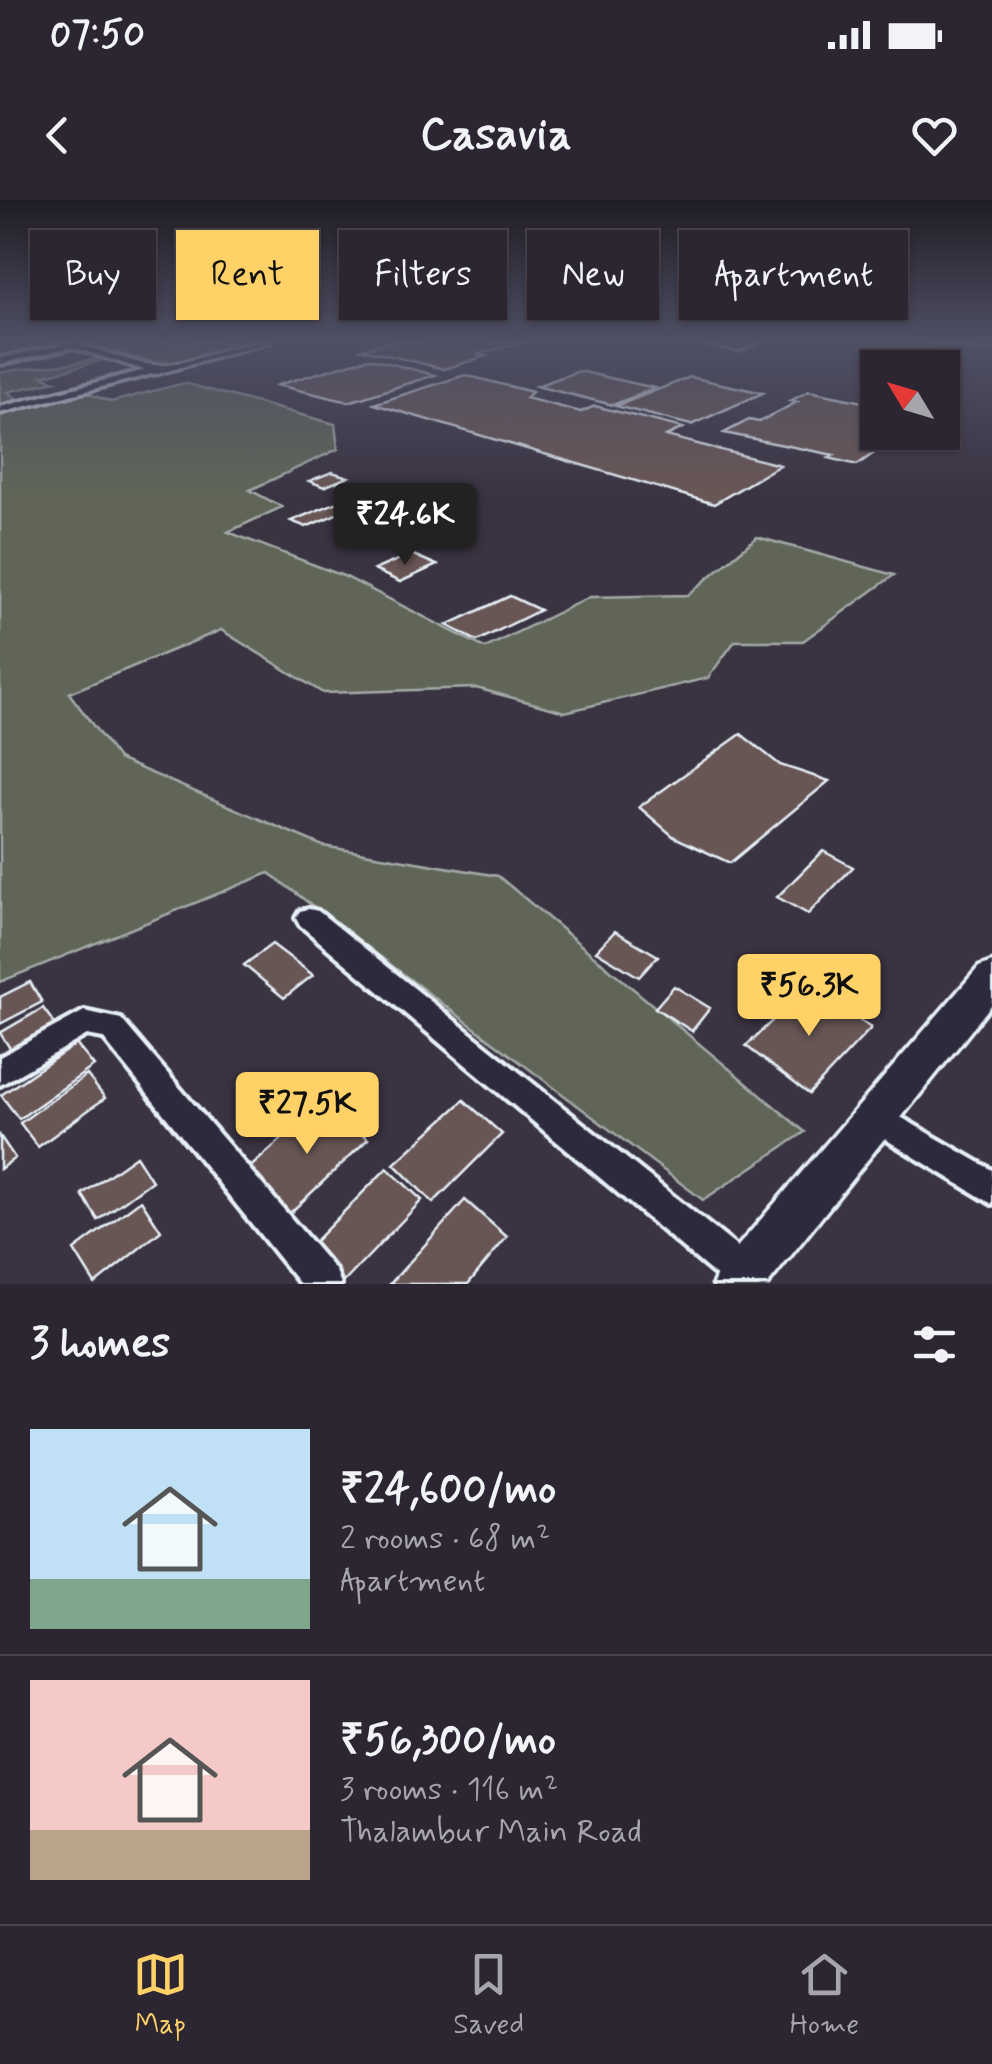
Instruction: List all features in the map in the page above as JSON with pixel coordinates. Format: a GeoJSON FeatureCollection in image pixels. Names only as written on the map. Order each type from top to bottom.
{"type":"FeatureCollection","features":[{"type":"Feature","properties":{"kind":"street"},"geometry":{"type":"LineString","coordinates":[[0,410],[68,393]]}},
{"type":"Feature","properties":{"kind":"street"},"geometry":{"type":"LineString","coordinates":[[309,918],[740,1280],[992,978]]}},
{"type":"Feature","properties":{"kind":"street"},"geometry":{"type":"LineString","coordinates":[[0,1072],[84,1024],[112,1027],[323,1284]]}},
{"type":"Feature","properties":{"kind":"street"},"geometry":{"type":"LineString","coordinates":[[878,1118],[992,1188]]}},
{"type":"Feature","properties":{"kind":"green space"},"geometry":{"type":"Polygon","coordinates":[[[0,393],[21,401],[0,406],[0,393]]]}},
{"type":"Feature","properties":{"kind":"green space"},"geometry":{"type":"Polygon","coordinates":[[[82,393],[111,402],[147,393],[219,393],[335,424],[338,449],[250,490],[282,507],[228,532],[346,577],[485,648],[590,597],[688,595],[757,537],[894,575],[803,641],[735,641],[708,678],[565,712],[476,688],[323,693],[221,630],[69,693],[118,759],[323,846],[498,876],[805,1132],[703,1200],[269,873],[0,982],[0,413],[82,393]]]}},
{"type":"Feature","properties":{"kind":"building"},"geometry":{"type":"Polygon","coordinates":[[[309,393],[379,393],[349,402],[309,393]]]}},
{"type":"Feature","properties":{"kind":"building"},"geometry":{"type":"Polygon","coordinates":[[[410,393],[531,393],[526,398],[581,412],[595,406],[683,428],[666,436],[780,465],[714,504],[374,404],[410,393]]]}},
{"type":"Feature","properties":{"kind":"building"},"geometry":{"type":"Polygon","coordinates":[[[563,393],[644,393],[613,405],[563,393]]]}},
{"type":"Feature","properties":{"kind":"building"},"geometry":{"type":"Polygon","coordinates":[[[650,393],[763,393],[691,425],[616,406],[650,393]]]}},
{"type":"Feature","properties":{"kind":"building"},"geometry":{"type":"Polygon","coordinates":[[[806,393],[860,401],[860,450],[878,450],[857,465],[829,458],[834,455],[724,433],[749,420],[759,422],[797,402],[790,401],[806,393]]]}},
{"type":"Feature","properties":{"kind":"building"},"geometry":{"type":"Polygon","coordinates":[[[332,472],[348,477],[324,487],[309,481],[332,472]]]}},
{"type":"Feature","properties":{"kind":"building"},"geometry":{"type":"Polygon","coordinates":[[[357,494],[372,499],[306,527],[291,521],[357,494]]]}},
{"type":"Feature","properties":{"kind":"building"},"geometry":{"type":"Polygon","coordinates":[[[411,554],[437,565],[400,582],[374,570],[411,554]]]}},
{"type":"Feature","properties":{"kind":"building"},"geometry":{"type":"Polygon","coordinates":[[[510,596],[540,610],[477,641],[447,625],[510,596]]]}},
{"type":"Feature","properties":{"kind":"building"},"geometry":{"type":"Polygon","coordinates":[[[741,734],[780,765],[829,781],[730,863],[674,837],[639,807],[741,734]]]}},
{"type":"Feature","properties":{"kind":"building"},"geometry":{"type":"Polygon","coordinates":[[[823,851],[853,867],[808,914],[777,897],[823,851]]]}},
{"type":"Feature","properties":{"kind":"building"},"geometry":{"type":"Polygon","coordinates":[[[615,931],[658,956],[639,977],[596,951],[615,931]]]}},
{"type":"Feature","properties":{"kind":"building"},"geometry":{"type":"Polygon","coordinates":[[[272,944],[313,975],[284,998],[244,965],[272,944]]]}},
{"type":"Feature","properties":{"kind":"building"},"geometry":{"type":"Polygon","coordinates":[[[30,982],[42,1002],[0,1024],[0,997],[30,982]]]}},
{"type":"Feature","properties":{"kind":"building"},"geometry":{"type":"Polygon","coordinates":[[[809,985],[871,1028],[809,1094],[746,1046],[809,985]]]}},
{"type":"Feature","properties":{"kind":"building"},"geometry":{"type":"Polygon","coordinates":[[[674,986],[710,1008],[692,1031],[655,1008],[674,986]]]}},
{"type":"Feature","properties":{"kind":"building"},"geometry":{"type":"Polygon","coordinates":[[[43,1008],[59,1030],[15,1056],[0,1033],[43,1008]]]}},
{"type":"Feature","properties":{"kind":"building"},"geometry":{"type":"Polygon","coordinates":[[[76,1044],[94,1066],[19,1119],[1,1095],[76,1044]]]}},
{"type":"Feature","properties":{"kind":"building"},"geometry":{"type":"Polygon","coordinates":[[[87,1075],[105,1098],[38,1147],[20,1123],[87,1075]]]}},
{"type":"Feature","properties":{"kind":"building"},"geometry":{"type":"Polygon","coordinates":[[[325,1100],[368,1139],[288,1215],[246,1171],[325,1100]]]}},
{"type":"Feature","properties":{"kind":"building"},"geometry":{"type":"Polygon","coordinates":[[[464,1100],[502,1134],[433,1203],[394,1164],[464,1100]]]}},
{"type":"Feature","properties":{"kind":"building"},"geometry":{"type":"Polygon","coordinates":[[[0,1136],[15,1158],[0,1169],[0,1136]]]}},
{"type":"Feature","properties":{"kind":"building"},"geometry":{"type":"Polygon","coordinates":[[[136,1156],[152,1181],[98,1220],[82,1194],[136,1156]]]}},
{"type":"Feature","properties":{"kind":"building"},"geometry":{"type":"Polygon","coordinates":[[[387,1168],[422,1200],[343,1283],[310,1246],[387,1168]]]}},
{"type":"Feature","properties":{"kind":"building"},"geometry":{"type":"Polygon","coordinates":[[[141,1200],[161,1231],[95,1284],[74,1250],[141,1200]]]}},
{"type":"Feature","properties":{"kind":"building"},"geometry":{"type":"Polygon","coordinates":[[[465,1200],[507,1237],[468,1284],[390,1284],[465,1200]]]}}]}
